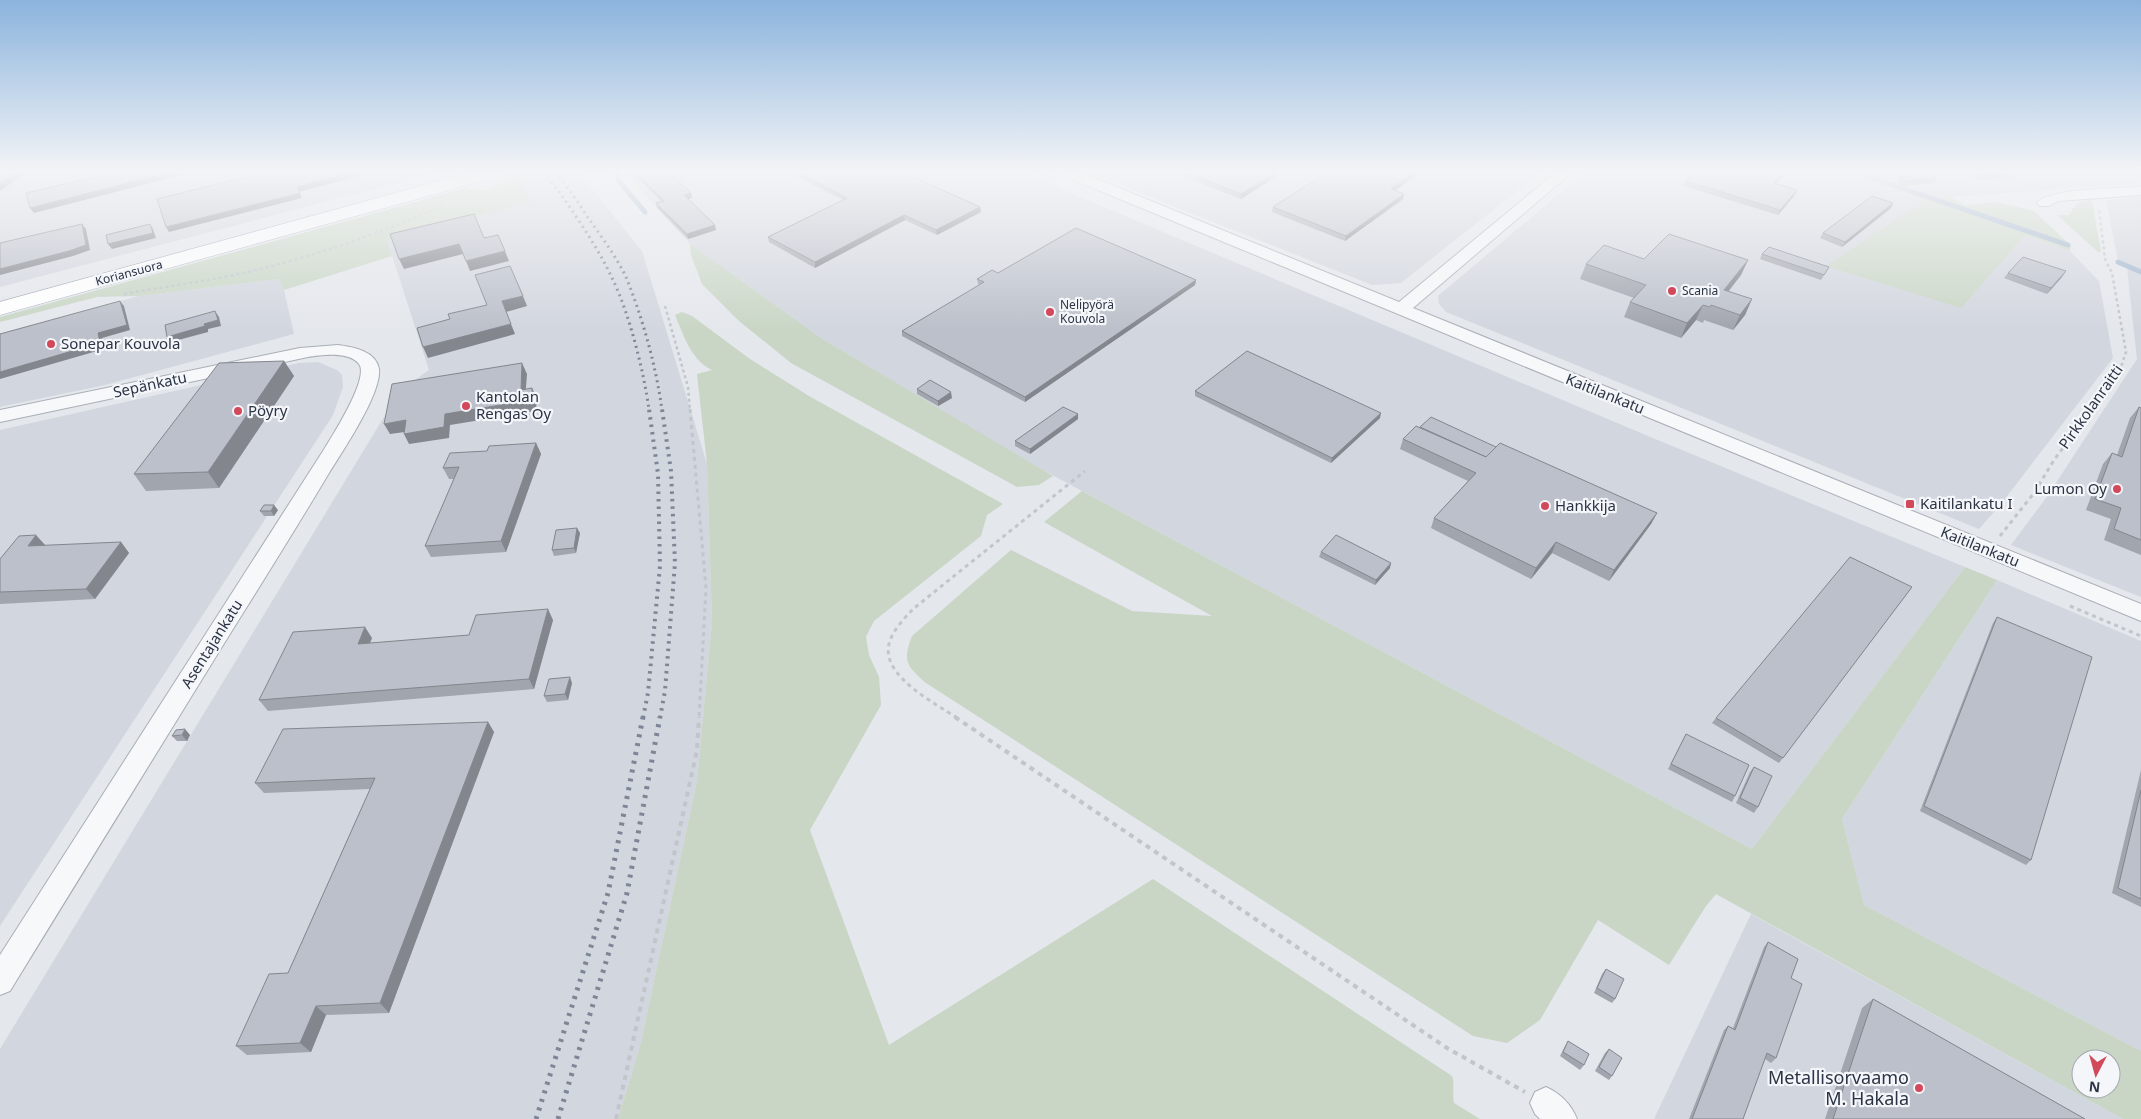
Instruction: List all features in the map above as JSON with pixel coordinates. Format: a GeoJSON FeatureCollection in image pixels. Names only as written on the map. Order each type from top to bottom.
{"type":"FeatureCollection","features":[{"type":"Feature","properties":{"kind":"main road","name":"Koriansuora"},"geometry":{"type":"LineString","coordinates":[[0,309],[312,225]]}},
{"type":"Feature","properties":{"kind":"street","name":"Kaitilankatu"},"geometry":{"type":"LineString","coordinates":[[1194,225],[2141,613]]}},
{"type":"Feature","properties":{"kind":"street"},"geometry":{"type":"LineString","coordinates":[[1400,310],[1502,225]]}},
{"type":"Feature","properties":{"kind":"street","name":"Asentajankatu"},"geometry":{"type":"LineString","coordinates":[[0,981],[305,497],[368,386],[371,375],[370,367],[365,360],[352,353],[322,350],[300,352]]}},
{"type":"Feature","properties":{"kind":"street","name":"Sepänkatu"},"geometry":{"type":"LineString","coordinates":[[0,416],[300,352]]}},
{"type":"Feature","properties":{"kind":"path"},"geometry":{"type":"LineString","coordinates":[[118,295],[237,274],[300,258],[396,225]]}},
{"type":"Feature","properties":{"kind":"path","name":"Pirkkolanraitti"},"geometry":{"type":"LineString","coordinates":[[1995,542],[2034,493],[2054,460],[2120,370],[2124,360],[2126,352],[2112,273],[2105,259],[2102,225]]}},
{"type":"Feature","properties":{"kind":"path"},"geometry":{"type":"LineString","coordinates":[[616,1119],[697,750],[706,588],[688,387],[665,306]]}},
{"type":"Feature","properties":{"kind":"path"},"geometry":{"type":"LineString","coordinates":[[1085,471],[913,610],[891,635],[888,653],[892,669],[908,685],[1447,1048],[1553,1111]]}},
{"type":"Feature","properties":{"kind":"shaded area"},"geometry":{"type":"Polygon","coordinates":[[[0,225],[236,225],[0,287],[0,225]]]}},
{"type":"Feature","properties":{"kind":"shaded area"},"geometry":{"type":"Polygon","coordinates":[[[443,225],[621,225],[642,251],[707,464],[712,622],[697,781],[640,1046],[618,1119],[0,1119],[0,1049],[384,417],[399,395],[412,382],[429,370],[387,240],[443,225]]]}},
{"type":"Feature","properties":{"kind":"shaded area"},"geometry":{"type":"Polygon","coordinates":[[[673,225],[1147,225],[1965,567],[1752,849],[1026,461],[824,340],[690,244],[673,225]]]}},
{"type":"Feature","properties":{"kind":"shaded area"},"geometry":{"type":"Polygon","coordinates":[[[1221,225],[1474,225],[1401,283],[1372,285],[1221,225]]]}},
{"type":"Feature","properties":{"kind":"shaded area"},"geometry":{"type":"Polygon","coordinates":[[[1522,225],[1934,225],[1960,308],[2025,235],[2070,251],[2099,281],[2113,358],[2001,504],[1979,529],[1446,312],[1439,304],[1438,296],[1522,225]]]}},
{"type":"Feature","properties":{"kind":"shaded area"},"geometry":{"type":"Polygon","coordinates":[[[2111,225],[2141,225],[2141,597],[2011,545],[2046,498],[2137,359],[2127,268],[2118,260],[2111,225]]]}},
{"type":"Feature","properties":{"kind":"shaded area"},"geometry":{"type":"Polygon","coordinates":[[[279,279],[284,290],[294,334],[105,385],[0,407],[0,334],[139,296],[279,279]]]}},
{"type":"Feature","properties":{"kind":"shaded area"},"geometry":{"type":"Polygon","coordinates":[[[318,362],[337,370],[342,375],[343,387],[333,415],[0,926],[0,430],[299,363],[318,362]]]}},
{"type":"Feature","properties":{"kind":"shaded area"},"geometry":{"type":"Polygon","coordinates":[[[1997,580],[2141,641],[2141,1051],[1864,905],[1842,819],[1997,580]]]}},
{"type":"Feature","properties":{"kind":"shaded area"},"geometry":{"type":"Polygon","coordinates":[[[1751,914],[2071,1090],[2071,1099],[2087,1099],[2123,1119],[1654,1119],[1751,914]]]}},
{"type":"Feature","properties":{"kind":"green space"},"geometry":{"type":"Polygon","coordinates":[[[332,225],[443,225],[387,240],[392,256],[284,290],[279,279],[139,296],[97,297],[0,322],[0,317],[332,225]]]}},
{"type":"Feature","properties":{"kind":"green space"},"geometry":{"type":"Polygon","coordinates":[[[1887,225],[2049,225],[2071,246],[2070,251],[2025,235],[1961,308],[1826,266],[1887,225]]]}},
{"type":"Feature","properties":{"kind":"green space"},"geometry":{"type":"Polygon","coordinates":[[[2068,225],[2096,225],[2101,252],[2098,252],[2068,225]]]}},
{"type":"Feature","properties":{"kind":"green space"},"geometry":{"type":"Polygon","coordinates":[[[690,244],[824,340],[1053,476],[1039,485],[1017,487],[791,363],[739,321],[702,284],[691,255],[690,244]]]}},
{"type":"Feature","properties":{"kind":"green space"},"geometry":{"type":"Polygon","coordinates":[[[682,312],[692,316],[750,359],[809,396],[1003,504],[987,515],[981,536],[874,621],[866,637],[869,655],[879,677],[881,705],[810,830],[889,1045],[1153,879],[1452,1076],[1454,1103],[1480,1119],[618,1119],[640,1046],[697,781],[712,622],[707,464],[697,374],[712,370],[693,354],[689,347],[675,315],[682,312]]]}},
{"type":"Feature","properties":{"kind":"green space"},"geometry":{"type":"Polygon","coordinates":[[[1082,491],[1752,849],[1965,567],[1997,580],[1842,819],[1864,905],[2141,1051],[2141,1119],[2123,1119],[2087,1099],[2121,1099],[2121,1049],[2071,1049],[2071,1090],[1716,894],[1706,906],[1669,965],[1598,920],[1540,1020],[1507,1043],[1473,1036],[926,683],[914,672],[907,658],[912,636],[1011,550],[1132,611],[1212,616],[1044,522],[1082,491]]]}},
{"type":"Feature","properties":{"kind":"building"},"geometry":{"type":"Polygon","coordinates":[[[82,225],[86,245],[0,269],[0,243],[82,225]]]}},
{"type":"Feature","properties":{"kind":"building"},"geometry":{"type":"Polygon","coordinates":[[[145,225],[150,225],[153,233],[108,244],[106,235],[145,225]]]}},
{"type":"Feature","properties":{"kind":"building"},"geometry":{"type":"Polygon","coordinates":[[[427,225],[479,225],[484,238],[498,235],[505,251],[466,261],[459,244],[399,259],[390,234],[427,225]]]}},
{"type":"Feature","properties":{"kind":"building"},"geometry":{"type":"Polygon","coordinates":[[[678,225],[714,225],[687,234],[678,225]]]}},
{"type":"Feature","properties":{"kind":"building"},"geometry":{"type":"Polygon","coordinates":[[[792,225],[885,225],[815,262],[768,237],[792,225]]]}},
{"type":"Feature","properties":{"kind":"building"},"geometry":{"type":"Polygon","coordinates":[[[926,225],[945,225],[936,230],[926,225]]]}},
{"type":"Feature","properties":{"kind":"building"},"geometry":{"type":"Polygon","coordinates":[[[1319,225],[1361,225],[1346,236],[1319,225]]]}},
{"type":"Feature","properties":{"kind":"building"},"geometry":{"type":"Polygon","coordinates":[[[1833,225],[1866,225],[1845,242],[1823,233],[1833,225]]]}},
{"type":"Feature","properties":{"kind":"building","name":"Nelipyörä Kouvola"},"geometry":{"type":"Polygon","coordinates":[[[1076,228],[1196,280],[1025,397],[902,331],[984,282],[977,279],[992,270],[998,273],[1076,228]]]}},
{"type":"Feature","properties":{"kind":"building","name":"Scania"},"geometry":{"type":"Polygon","coordinates":[[[1669,234],[1748,260],[1724,290],[1752,299],[1740,315],[1711,305],[1710,307],[1703,305],[1687,323],[1630,302],[1646,285],[1586,264],[1604,245],[1644,259],[1669,234]]]}},
{"type":"Feature","properties":{"kind":"building"},"geometry":{"type":"Polygon","coordinates":[[[1769,247],[1829,267],[1824,275],[1762,254],[1769,247]]]}},
{"type":"Feature","properties":{"kind":"building"},"geometry":{"type":"Polygon","coordinates":[[[2023,257],[2066,271],[2051,288],[2008,273],[2023,257]]]}},
{"type":"Feature","properties":{"kind":"building"},"geometry":{"type":"Polygon","coordinates":[[[510,266],[523,296],[502,301],[511,324],[423,347],[417,328],[450,319],[448,314],[487,305],[475,275],[510,266]]]}},
{"type":"Feature","properties":{"kind":"building","name":"Sonepar Kouvola"},"geometry":{"type":"Polygon","coordinates":[[[120,301],[127,325],[98,333],[100,343],[0,372],[0,334],[120,301]]]}},
{"type":"Feature","properties":{"kind":"building"},"geometry":{"type":"Polygon","coordinates":[[[215,311],[218,320],[204,324],[205,326],[167,337],[165,325],[215,311]]]}},
{"type":"Feature","properties":{"kind":"building"},"geometry":{"type":"Polygon","coordinates":[[[1247,351],[1381,413],[1332,458],[1195,391],[1247,351]]]}},
{"type":"Feature","properties":{"kind":"building"},"geometry":{"type":"Polygon","coordinates":[[[284,361],[208,472],[134,474],[219,363],[284,361]]]}},
{"type":"Feature","properties":{"kind":"building","name":"Kantolan Rengas Oy"},"geometry":{"type":"Polygon","coordinates":[[[522,363],[521,390],[532,388],[532,400],[445,414],[444,427],[404,434],[406,420],[384,424],[392,384],[522,363]]]}},
{"type":"Feature","properties":{"kind":"building"},"geometry":{"type":"Polygon","coordinates":[[[930,380],[951,392],[938,401],[917,389],[930,380]]]}},
{"type":"Feature","properties":{"kind":"building"},"geometry":{"type":"Polygon","coordinates":[[[1063,407],[1078,414],[1030,449],[1015,441],[1063,407]]]}},
{"type":"Feature","properties":{"kind":"building","name":"Lumon Oy"},"geometry":{"type":"Polygon","coordinates":[[[2139,407],[2141,408],[2141,540],[2114,529],[2121,508],[2095,499],[2112,453],[2122,457],[2139,407]]]}},
{"type":"Feature","properties":{"kind":"building"},"geometry":{"type":"Polygon","coordinates":[[[1431,417],[1496,447],[1486,457],[1420,427],[1431,417]]]}},
{"type":"Feature","properties":{"kind":"building"},"geometry":{"type":"Polygon","coordinates":[[[1416,426],[1486,457],[1500,443],[1657,513],[1614,570],[1556,542],[1536,568],[1434,518],[1476,473],[1403,439],[1416,426]]]}},
{"type":"Feature","properties":{"kind":"building"},"geometry":{"type":"Polygon","coordinates":[[[536,443],[501,541],[425,546],[459,467],[443,468],[450,453],[487,451],[489,446],[536,443]]]}},
{"type":"Feature","properties":{"kind":"building"},"geometry":{"type":"Polygon","coordinates":[[[264,505],[274,505],[271,511],[260,511],[264,505]]]}},
{"type":"Feature","properties":{"kind":"building"},"geometry":{"type":"Polygon","coordinates":[[[577,528],[574,548],[552,550],[556,530],[577,528]]]}},
{"type":"Feature","properties":{"kind":"building"},"geometry":{"type":"Polygon","coordinates":[[[36,535],[28,546],[121,542],[86,589],[0,592],[0,559],[19,536],[36,535]]]}},
{"type":"Feature","properties":{"kind":"building"},"geometry":{"type":"Polygon","coordinates":[[[1336,535],[1391,563],[1376,580],[1321,552],[1336,535]]]}},
{"type":"Feature","properties":{"kind":"building"},"geometry":{"type":"Polygon","coordinates":[[[1850,557],[1912,587],[1783,758],[1716,718],[1850,557]]]}},
{"type":"Feature","properties":{"kind":"building"},"geometry":{"type":"Polygon","coordinates":[[[548,609],[529,679],[259,700],[293,632],[365,627],[358,644],[469,635],[476,615],[548,609]]]}},
{"type":"Feature","properties":{"kind":"building"},"geometry":{"type":"Polygon","coordinates":[[[1997,617],[2092,657],[2031,860],[1924,806],[1997,617]]]}},
{"type":"Feature","properties":{"kind":"building"},"geometry":{"type":"Polygon","coordinates":[[[570,677],[565,694],[544,696],[549,679],[570,677]]]}},
{"type":"Feature","properties":{"kind":"building"},"geometry":{"type":"Polygon","coordinates":[[[488,722],[380,1003],[316,1006],[300,1043],[236,1046],[269,974],[288,973],[375,778],[255,783],[283,729],[488,722]]]}},
{"type":"Feature","properties":{"kind":"building"},"geometry":{"type":"Polygon","coordinates":[[[185,729],[182,735],[172,736],[176,730],[185,729]]]}},
{"type":"Feature","properties":{"kind":"building"},"geometry":{"type":"Polygon","coordinates":[[[1686,734],[1749,765],[1735,796],[1671,764],[1686,734]]]}},
{"type":"Feature","properties":{"kind":"building"},"geometry":{"type":"Polygon","coordinates":[[[1754,767],[1772,776],[1758,807],[1740,798],[1754,767]]]}},
{"type":"Feature","properties":{"kind":"building"},"geometry":{"type":"Polygon","coordinates":[[[2141,790],[2141,899],[2118,888],[2141,790]]]}},
{"type":"Feature","properties":{"kind":"building"},"geometry":{"type":"Polygon","coordinates":[[[1768,942],[1798,959],[1791,978],[1802,984],[1776,1058],[1767,1053],[1743,1119],[1692,1119],[1728,1026],[1735,1030],[1768,942]]]}},
{"type":"Feature","properties":{"kind":"building"},"geometry":{"type":"Polygon","coordinates":[[[1606,969],[1624,979],[1615,999],[1597,988],[1606,969]]]}},
{"type":"Feature","properties":{"kind":"building","name":"Metallisorvaamo M. Hakala"},"geometry":{"type":"Polygon","coordinates":[[[1873,999],[2085,1119],[1833,1119],[1873,999]]]}},
{"type":"Feature","properties":{"kind":"building"},"geometry":{"type":"Polygon","coordinates":[[[1568,1041],[1589,1054],[1584,1065],[1563,1052],[1568,1041]]]}},
{"type":"Feature","properties":{"kind":"building"},"geometry":{"type":"Polygon","coordinates":[[[1609,1049],[1622,1058],[1612,1076],[1599,1067],[1609,1049]]]}},
{"type":"Feature","properties":{"kind":"waterway"},"geometry":{"type":"LineString","coordinates":[[2010,225],[2068,245]]}},
{"type":"Feature","properties":{"kind":"waterway"},"geometry":{"type":"LineString","coordinates":[[2118,262],[2141,272]]}},
{"type":"Feature","properties":{"kind":"railway"},"geometry":{"type":"LineString","coordinates":[[581,225],[604,262],[624,308],[644,378],[649,410]]}},
{"type":"Feature","properties":{"kind":"railway"},"geometry":{"type":"LineString","coordinates":[[594,225],[622,269],[638,309],[648,343],[662,410]]}},
{"type":"Feature","properties":{"kind":"railway"},"geometry":{"type":"LineString","coordinates":[[643,718],[648,693],[660,566],[658,474],[649,409]]}},
{"type":"Feature","properties":{"kind":"railway"},"geometry":{"type":"LineString","coordinates":[[660,718],[665,691],[675,563],[671,471],[662,409]]}},
{"type":"Feature","properties":{"kind":"railway"},"geometry":{"type":"LineString","coordinates":[[536,1119],[608,893],[643,717]]}},
{"type":"Feature","properties":{"kind":"railway"},"geometry":{"type":"LineString","coordinates":[[558,1119],[627,893],[660,717]]}},
{"type":"Feature","properties":{"kind":"place","name":"Scania"},"geometry":{"type":"Point","coordinates":[1672,291]}},
{"type":"Feature","properties":{"kind":"place","name":"Nelipyörä Kouvola"},"geometry":{"type":"Point","coordinates":[1050,312]}},
{"type":"Feature","properties":{"kind":"place","name":"Sonepar Kouvola"},"geometry":{"type":"Point","coordinates":[51,344]}},
{"type":"Feature","properties":{"kind":"place","name":"Kantolan Rengas Oy"},"geometry":{"type":"Point","coordinates":[466,406]}},
{"type":"Feature","properties":{"kind":"place","name":"Pöyry"},"geometry":{"type":"Point","coordinates":[238,411]}},
{"type":"Feature","properties":{"kind":"place","name":"Lumon Oy"},"geometry":{"type":"Point","coordinates":[2117,489]}},
{"type":"Feature","properties":{"kind":"place","name":"Kaitilankatu I"},"geometry":{"type":"Point","coordinates":[1910,504]}},
{"type":"Feature","properties":{"kind":"place","name":"Hankkija"},"geometry":{"type":"Point","coordinates":[1545,506]}},
{"type":"Feature","properties":{"kind":"place","name":"Metallisorvaamo M. Hakala"},"geometry":{"type":"Point","coordinates":[1919,1088]}}]}
